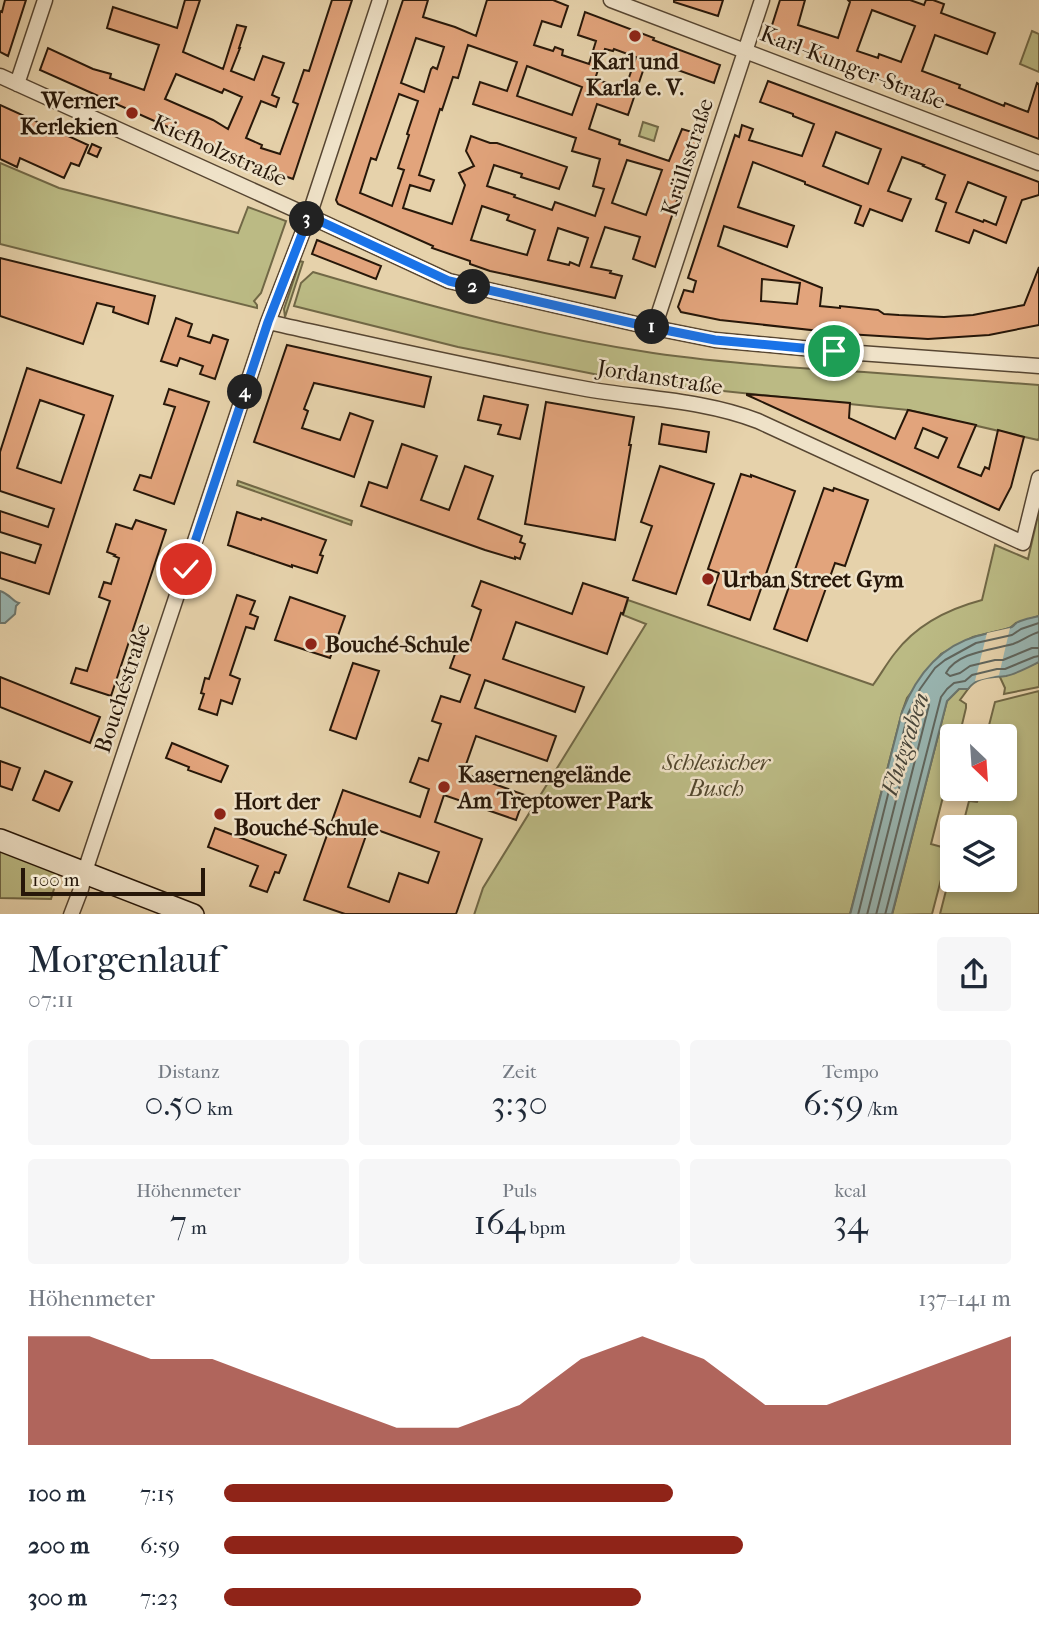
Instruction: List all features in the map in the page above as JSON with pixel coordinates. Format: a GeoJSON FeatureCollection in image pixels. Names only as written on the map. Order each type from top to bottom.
{"type":"FeatureCollection","features":[{"type":"Feature","properties":{"kind":"main road"},"geometry":{"type":"LineString","coordinates":[[0,839],[189,914]]}},
{"type":"Feature","properties":{"kind":"street"},"geometry":{"type":"LineString","coordinates":[[17,84],[45,0]]}},
{"type":"Feature","properties":{"kind":"street","name":"Bouchéstraße"},"geometry":{"type":"LineString","coordinates":[[71,914],[268,322],[309,216],[380,0]]}},
{"type":"Feature","properties":{"kind":"street","name":"Karl-Kunger-Straße"},"geometry":{"type":"LineString","coordinates":[[611,0],[1039,163]]}},
{"type":"Feature","properties":{"kind":"street","name":"Krüllsstraße"},"geometry":{"type":"LineString","coordinates":[[654,328],[762,0]]}},
{"type":"Feature","properties":{"kind":"street","name":"Kiefholzstraße"},"geometry":{"type":"LineString","coordinates":[[0,76],[449,281],[715,340],[1039,366]]}},
{"type":"Feature","properties":{"kind":"street","name":"Jordanstraße"},"geometry":{"type":"LineString","coordinates":[[268,322],[540,380],[737,412],[1023,543],[1039,478]]}},
{"type":"Feature","properties":{"kind":"green space"},"geometry":{"type":"Polygon","coordinates":[[[1032,31],[1039,34],[1039,72],[1020,64],[1032,31]]]}},
{"type":"Feature","properties":{"kind":"green space"},"geometry":{"type":"Polygon","coordinates":[[[643,122],[658,127],[654,141],[639,136],[643,122]]]}},
{"type":"Feature","properties":{"kind":"green space"},"geometry":{"type":"Polygon","coordinates":[[[0,163],[59,188],[238,233],[248,207],[286,221],[261,293],[254,301],[257,308],[0,244],[0,163]]]}},
{"type":"Feature","properties":{"kind":"green space"},"geometry":{"type":"Polygon","coordinates":[[[300,261],[303,262],[285,317],[284,309],[300,261]]]}},
{"type":"Feature","properties":{"kind":"green space"},"geometry":{"type":"Polygon","coordinates":[[[313,272],[482,318],[567,338],[653,353],[758,365],[1039,385],[1039,438],[1038,440],[908,410],[675,386],[599,375],[458,347],[294,306],[301,283],[313,272]]]}},
{"type":"Feature","properties":{"kind":"green space"},"geometry":{"type":"Polygon","coordinates":[[[238,481],[352,521],[351,525],[237,485],[238,481]]]}},
{"type":"Feature","properties":{"kind":"green space","name":"Schlesischer Busch"},"geometry":{"type":"Polygon","coordinates":[[[1039,511],[1039,616],[1016,623],[1010,628],[973,637],[941,654],[907,698],[850,914],[474,914],[483,888],[646,624],[623,615],[628,600],[873,685],[895,653],[923,626],[945,613],[982,600],[995,545],[1028,559],[1039,511]]]}},
{"type":"Feature","properties":{"kind":"green space"},"geometry":{"type":"Polygon","coordinates":[[[1039,662],[1039,687],[1004,694],[1005,688],[999,675],[1005,676],[1039,662]]]}},
{"type":"Feature","properties":{"kind":"green space"},"geometry":{"type":"Polygon","coordinates":[[[959,689],[968,689],[960,700],[966,704],[962,724],[941,724],[947,701],[959,689]]]}},
{"type":"Feature","properties":{"kind":"green space"},"geometry":{"type":"Polygon","coordinates":[[[1039,691],[1039,914],[940,914],[946,892],[1017,892],[1017,815],[965,815],[969,802],[1017,802],[1017,724],[989,724],[995,702],[1039,691]]]}},
{"type":"Feature","properties":{"kind":"green space"},"geometry":{"type":"Polygon","coordinates":[[[940,728],[942,802],[931,844],[940,846],[940,883],[932,914],[892,914],[940,728]]]}},
{"type":"Feature","properties":{"kind":"green space"},"geometry":{"type":"Polygon","coordinates":[[[0,849],[59,872],[51,899],[0,898],[0,849]]]}},
{"type":"Feature","properties":{"kind":"water"},"geometry":{"type":"Polygon","coordinates":[[[0,591],[19,603],[15,614],[5,623],[0,623],[0,591]]]}},
{"type":"Feature","properties":{"kind":"water","name":"Flutgraben"},"geometry":{"type":"Polygon","coordinates":[[[1039,616],[1039,662],[1010,675],[980,680],[968,689],[959,689],[947,701],[892,914],[850,914],[902,712],[914,686],[930,665],[951,647],[977,636],[1012,627],[1016,623],[1039,616]]]}},
{"type":"Feature","properties":{"kind":"pier"},"geometry":{"type":"Polygon","coordinates":[[[1010,628],[999,675],[975,681],[987,633],[1010,628]]]}},
{"type":"Feature","properties":{"kind":"building"},"geometry":{"type":"Polygon","coordinates":[[[5,0],[26,0],[8,56],[0,52],[0,11],[2,12],[5,0]]]}},
{"type":"Feature","properties":{"kind":"building"},"geometry":{"type":"Polygon","coordinates":[[[185,0],[200,0],[183,52],[223,69],[237,25],[246,27],[231,71],[254,80],[263,56],[284,63],[272,95],[279,98],[276,107],[261,101],[246,138],[262,145],[261,148],[280,154],[298,104],[293,102],[304,70],[309,71],[332,0],[352,0],[293,179],[253,165],[40,70],[48,48],[93,69],[111,74],[110,78],[144,90],[159,45],[107,28],[113,7],[177,28],[185,0]],[[176,74],[165,99],[228,129],[242,97],[224,89],[222,93],[176,74]]]}},
{"type":"Feature","properties":{"kind":"building"},"geometry":{"type":"Polygon","coordinates":[[[403,0],[428,0],[423,17],[476,36],[487,0],[553,0],[568,6],[561,27],[542,21],[534,45],[553,51],[555,47],[563,50],[562,55],[589,64],[596,41],[578,35],[585,12],[720,65],[714,83],[647,59],[628,115],[597,104],[589,129],[620,140],[619,144],[669,161],[682,129],[698,137],[655,267],[633,259],[640,237],[605,227],[591,267],[622,276],[615,298],[490,271],[470,264],[470,261],[432,248],[433,246],[338,204],[336,200],[403,0]],[[416,38],[401,83],[424,92],[431,69],[437,69],[444,47],[416,38]],[[468,45],[458,78],[453,77],[419,175],[434,180],[430,191],[410,185],[403,208],[452,224],[465,185],[459,173],[474,166],[466,151],[471,136],[567,167],[559,189],[494,165],[487,186],[552,210],[555,202],[595,216],[604,189],[593,186],[600,159],[572,151],[576,138],[473,104],[480,82],[507,91],[517,62],[468,45]],[[605,49],[595,79],[625,89],[636,57],[614,49],[605,49]],[[527,66],[517,96],[572,115],[582,87],[527,66]],[[399,94],[376,160],[371,158],[360,193],[392,206],[404,170],[398,168],[418,101],[399,94]],[[627,160],[612,203],[646,215],[662,170],[627,160]],[[482,206],[471,240],[527,255],[535,230],[507,220],[509,215],[482,206]],[[558,228],[548,260],[569,265],[570,262],[579,266],[588,238],[558,228]]]}},
{"type":"Feature","properties":{"kind":"building"},"geometry":{"type":"Polygon","coordinates":[[[674,0],[723,0],[718,16],[674,0]]]}},
{"type":"Feature","properties":{"kind":"building"},"geometry":{"type":"Polygon","coordinates":[[[780,0],[805,0],[798,25],[838,38],[850,2],[848,0],[910,0],[924,5],[926,0],[933,0],[944,4],[941,13],[995,33],[987,54],[935,35],[922,71],[1004,106],[1005,103],[1028,112],[1037,83],[1039,84],[1039,139],[768,38],[780,0]],[[872,10],[857,51],[878,58],[879,54],[901,62],[915,26],[872,10]]]}},
{"type":"Feature","properties":{"kind":"building"},"geometry":{"type":"Polygon","coordinates":[[[768,81],[1039,182],[1039,195],[1022,200],[1006,243],[974,230],[969,243],[936,231],[946,203],[936,199],[945,175],[924,165],[902,157],[888,191],[911,199],[902,221],[870,209],[863,226],[855,223],[861,206],[753,162],[738,207],[794,226],[787,247],[724,226],[718,246],[822,288],[820,306],[878,310],[884,314],[899,315],[973,315],[1024,305],[1039,267],[1039,325],[989,335],[928,339],[847,334],[720,320],[681,312],[678,307],[684,290],[693,292],[696,281],[688,278],[735,135],[739,137],[742,125],[753,129],[749,140],[802,156],[814,124],[760,102],[768,81]],[[836,132],[823,166],[868,184],[881,149],[836,132]],[[968,182],[956,212],[996,225],[1006,197],[968,182]],[[762,279],[761,301],[797,304],[800,283],[762,279]]]}},
{"type":"Feature","properties":{"kind":"building"},"geometry":{"type":"Polygon","coordinates":[[[0,105],[88,145],[79,166],[71,163],[64,178],[20,158],[17,167],[0,159],[0,105]]]}},
{"type":"Feature","properties":{"kind":"building"},"geometry":{"type":"Polygon","coordinates":[[[92,144],[101,148],[97,157],[88,153],[92,144]]]}},
{"type":"Feature","properties":{"kind":"building"},"geometry":{"type":"Polygon","coordinates":[[[317,240],[381,266],[376,279],[312,254],[317,240]]]}},
{"type":"Feature","properties":{"kind":"building"},"geometry":{"type":"Polygon","coordinates":[[[0,258],[155,296],[148,324],[113,312],[114,307],[97,303],[83,344],[0,316],[0,258]]]}},
{"type":"Feature","properties":{"kind":"building"},"geometry":{"type":"Polygon","coordinates":[[[176,318],[192,324],[188,336],[210,343],[213,335],[228,340],[215,379],[200,374],[203,366],[180,358],[177,366],[161,361],[176,318]]]}},
{"type":"Feature","properties":{"kind":"building"},"geometry":{"type":"Polygon","coordinates":[[[287,345],[431,377],[424,407],[314,383],[304,409],[308,411],[302,428],[340,440],[350,413],[373,421],[354,477],[254,442],[287,345]]]}},
{"type":"Feature","properties":{"kind":"building"},"geometry":{"type":"Polygon","coordinates":[[[27,368],[113,396],[49,594],[0,578],[0,552],[35,563],[41,545],[0,532],[0,511],[48,527],[54,509],[0,491],[0,452],[27,368]],[[40,400],[17,468],[61,483],[84,415],[40,400]]]}},
{"type":"Feature","properties":{"kind":"building"},"geometry":{"type":"Polygon","coordinates":[[[169,389],[209,402],[174,504],[134,490],[140,475],[151,478],[175,407],[164,404],[169,389]]]}},
{"type":"Feature","properties":{"kind":"building"},"geometry":{"type":"Polygon","coordinates":[[[747,395],[850,403],[849,418],[895,439],[908,410],[976,425],[958,467],[981,476],[985,467],[989,469],[998,430],[1024,437],[1011,487],[999,510],[747,395]],[[923,428],[915,448],[938,458],[947,438],[923,428]]]}},
{"type":"Feature","properties":{"kind":"building"},"geometry":{"type":"Polygon","coordinates":[[[484,396],[528,405],[520,439],[498,434],[501,425],[478,420],[484,396]]]}},
{"type":"Feature","properties":{"kind":"building"},"geometry":{"type":"Polygon","coordinates":[[[546,402],[634,417],[615,540],[525,524],[546,402]]]}},
{"type":"Feature","properties":{"kind":"building"},"geometry":{"type":"Polygon","coordinates":[[[662,424],[709,432],[706,452],[659,444],[662,424]]]}},
{"type":"Feature","properties":{"kind":"building"},"geometry":{"type":"Polygon","coordinates":[[[402,444],[437,456],[421,500],[449,510],[465,466],[493,476],[478,519],[522,536],[520,542],[525,544],[520,559],[485,550],[361,506],[369,482],[387,488],[402,444]]]}},
{"type":"Feature","properties":{"kind":"building"},"geometry":{"type":"Polygon","coordinates":[[[660,466],[714,484],[676,594],[633,580],[652,526],[641,522],[660,466]]]}},
{"type":"Feature","properties":{"kind":"building"},"geometry":{"type":"Polygon","coordinates":[[[741,474],[795,491],[750,620],[708,605],[719,573],[708,569],[741,474]]]}},
{"type":"Feature","properties":{"kind":"building"},"geometry":{"type":"Polygon","coordinates":[[[824,488],[833,491],[834,488],[868,500],[845,566],[835,563],[807,641],[774,629],[824,488]]]}},
{"type":"Feature","properties":{"kind":"building"},"geometry":{"type":"Polygon","coordinates":[[[237,512],[326,540],[317,573],[228,545],[237,512]]]}},
{"type":"Feature","properties":{"kind":"building"},"geometry":{"type":"Polygon","coordinates":[[[136,520],[166,530],[111,696],[71,683],[76,668],[87,671],[110,601],[99,597],[104,582],[111,584],[119,558],[107,552],[116,524],[132,529],[136,520]]]}},
{"type":"Feature","properties":{"kind":"building"},"geometry":{"type":"Polygon","coordinates":[[[481,581],[572,614],[583,583],[628,598],[607,654],[516,622],[503,659],[584,687],[575,712],[485,680],[475,708],[556,736],[547,761],[476,736],[463,773],[525,795],[516,820],[444,795],[435,822],[482,839],[456,914],[345,914],[304,900],[343,790],[420,817],[429,789],[410,782],[419,758],[428,761],[441,724],[432,721],[441,696],[460,702],[470,675],[450,668],[459,643],[469,646],[481,610],[472,606],[481,581]],[[369,827],[348,887],[389,902],[399,873],[428,883],[439,852],[369,827]]]}},
{"type":"Feature","properties":{"kind":"building"},"geometry":{"type":"Polygon","coordinates":[[[237,595],[255,601],[250,614],[258,617],[254,629],[246,627],[230,675],[240,679],[232,704],[221,700],[217,715],[199,709],[204,694],[201,693],[205,678],[209,679],[237,595]]]}},
{"type":"Feature","properties":{"kind":"building"},"geometry":{"type":"Polygon","coordinates":[[[290,597],[345,616],[330,658],[275,640],[290,597]]]}},
{"type":"Feature","properties":{"kind":"building"},"geometry":{"type":"Polygon","coordinates":[[[353,663],[379,671],[356,739],[330,730],[353,663]]]}},
{"type":"Feature","properties":{"kind":"building"},"geometry":{"type":"Polygon","coordinates":[[[0,677],[100,717],[90,743],[0,707],[0,677]]]}},
{"type":"Feature","properties":{"kind":"building"},"geometry":{"type":"Polygon","coordinates":[[[172,743],[228,766],[221,782],[188,770],[189,767],[166,758],[172,743]]]}},
{"type":"Feature","properties":{"kind":"building"},"geometry":{"type":"Polygon","coordinates":[[[0,761],[20,768],[12,790],[0,786],[0,761]]]}},
{"type":"Feature","properties":{"kind":"building"},"geometry":{"type":"Polygon","coordinates":[[[45,771],[72,782],[59,811],[33,800],[45,771]]]}},
{"type":"Feature","properties":{"kind":"building"},"geometry":{"type":"Polygon","coordinates":[[[215,828],[286,855],[267,892],[250,886],[258,866],[208,847],[215,828]]]}},
{"type":"Feature","properties":{"kind":"place","name":"Karl und Karla e. V."},"geometry":{"type":"Point","coordinates":[635,36]}},
{"type":"Feature","properties":{"kind":"place","name":"Werner Kerlekien"},"geometry":{"type":"Point","coordinates":[132,113]}},
{"type":"Feature","properties":{"kind":"place","name":"Urban Street Gym"},"geometry":{"type":"Point","coordinates":[708,579]}},
{"type":"Feature","properties":{"kind":"place","name":"Bouché-Schule"},"geometry":{"type":"Point","coordinates":[311,644]}},
{"type":"Feature","properties":{"kind":"place","name":"Kasernengelände Am Treptower Park"},"geometry":{"type":"Point","coordinates":[444,787]}},
{"type":"Feature","properties":{"kind":"place","name":"Hort der Bouché-Schule"},"geometry":{"type":"Point","coordinates":[220,814]}},
{"type":"Feature","properties":{"kind":"route"},"geometry":{"type":"LineString","coordinates":[[186,569],[268,322],[309,216],[449,281],[715,340],[834,351]]}}]}
